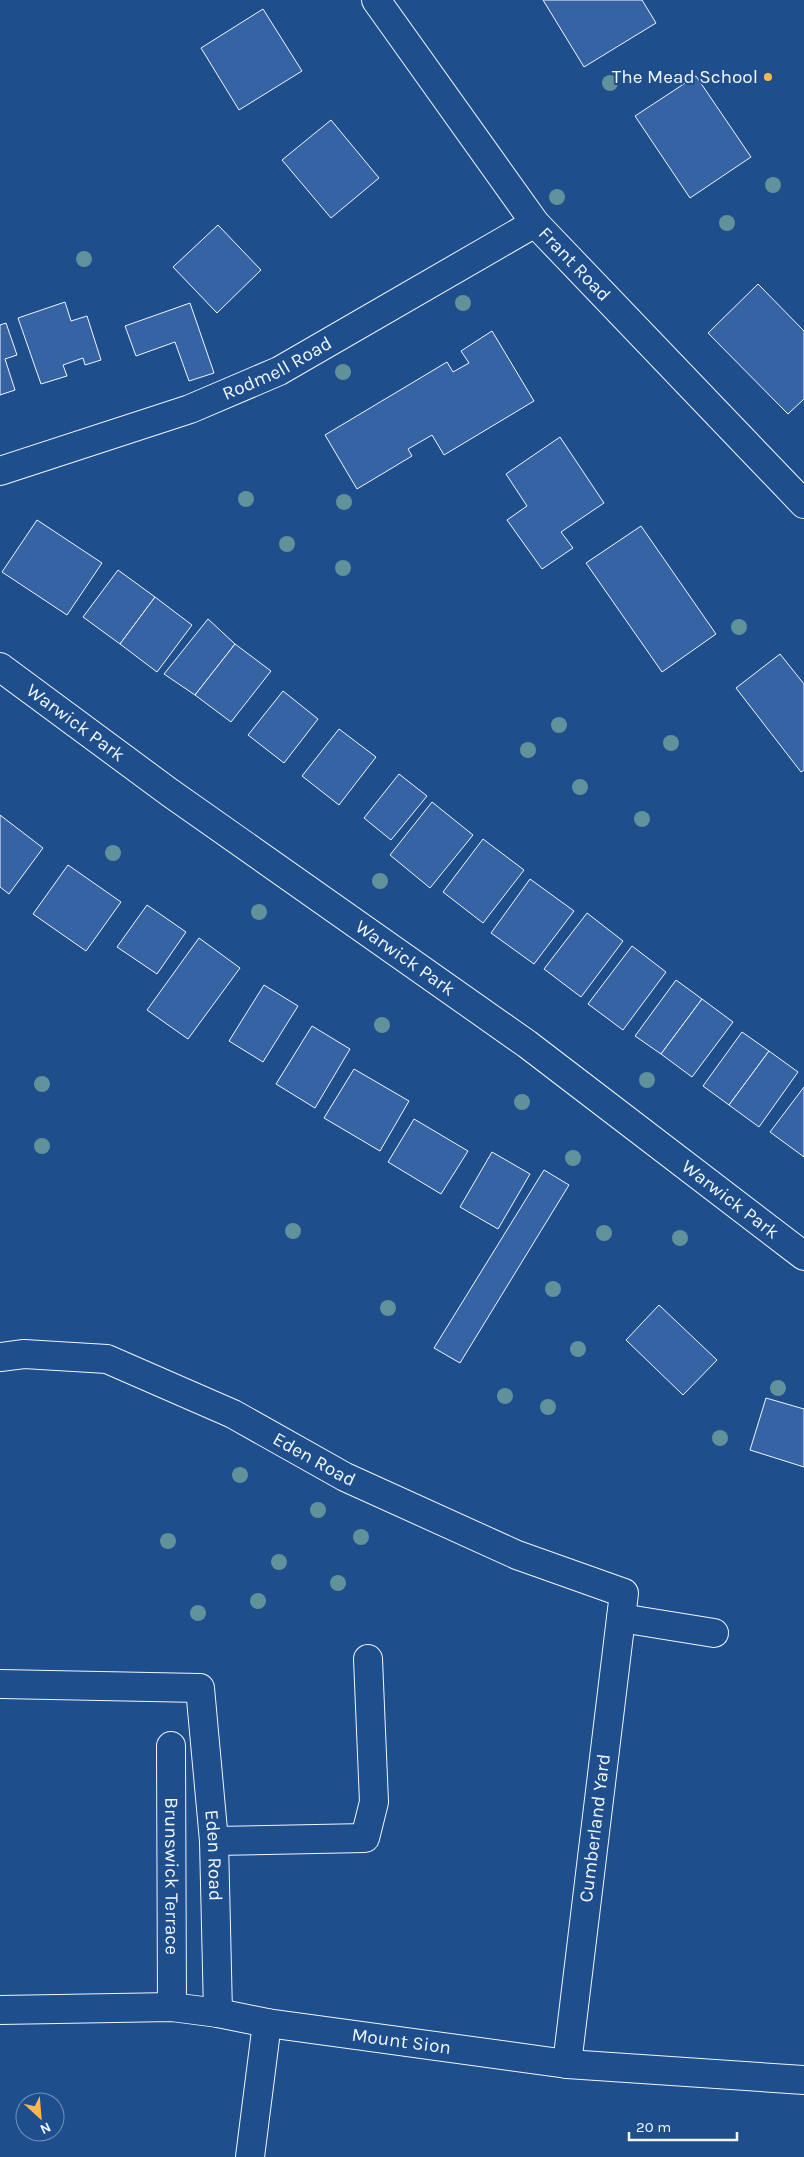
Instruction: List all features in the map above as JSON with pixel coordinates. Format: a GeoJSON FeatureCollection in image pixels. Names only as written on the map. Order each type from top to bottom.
{"type":"FeatureCollection","features":[{"type":"Feature","properties":{"kind":"street","name":"Frant Road"},"geometry":{"type":"LineString","coordinates":[[376,0],[535,223],[804,504]]}},
{"type":"Feature","properties":{"kind":"street","name":"Rodmell Road"},"geometry":{"type":"LineString","coordinates":[[0,471],[190,409],[279,371],[535,223]]}},
{"type":"Feature","properties":{"kind":"street","name":"Warwick Park"},"geometry":{"type":"LineString","coordinates":[[0,667],[169,792],[527,1044],[804,1256]]}},
{"type":"Feature","properties":{"kind":"street","name":"Eden Road"},"geometry":{"type":"LineString","coordinates":[[0,1357],[24,1354],[106,1359],[233,1414],[354,1481],[517,1554],[622,1605],[714,1633]]}},
{"type":"Feature","properties":{"kind":"street","name":"Cumberland Yard"},"geometry":{"type":"LineString","coordinates":[[567,2064],[622,1605]]}},
{"type":"Feature","properties":{"kind":"street"},"geometry":{"type":"LineString","coordinates":[[214,1841],[365,1838],[374,1802],[368,1659]]}},
{"type":"Feature","properties":{"kind":"street","name":"Eden Road"},"geometry":{"type":"LineString","coordinates":[[0,1684],[200,1688],[214,1841],[218,2013]]}},
{"type":"Feature","properties":{"kind":"street","name":"Brunswick Terrace"},"geometry":{"type":"LineString","coordinates":[[170,1746],[172,2007]]}},
{"type":"Feature","properties":{"kind":"street","name":"Mount Sion"},"geometry":{"type":"LineString","coordinates":[[0,2010],[172,2007],[218,2013],[267,2023],[567,2064],[804,2080]]}},
{"type":"Feature","properties":{"kind":"street"},"geometry":{"type":"LineString","coordinates":[[250,2157],[267,2023]]}},
{"type":"Feature","properties":{"kind":"building"},"geometry":{"type":"Polygon","coordinates":[[[543,0],[642,0],[656,23],[584,67],[543,0]]]}},
{"type":"Feature","properties":{"kind":"building"},"geometry":{"type":"Polygon","coordinates":[[[263,9],[302,71],[239,110],[201,48],[263,9]]]}},
{"type":"Feature","properties":{"kind":"building"},"geometry":{"type":"Polygon","coordinates":[[[696,76],[751,157],[690,198],[635,116],[696,76]]]}},
{"type":"Feature","properties":{"kind":"building"},"geometry":{"type":"Polygon","coordinates":[[[331,120],[379,178],[331,218],[282,160],[331,120]]]}},
{"type":"Feature","properties":{"kind":"building"},"geometry":{"type":"Polygon","coordinates":[[[218,225],[261,270],[217,313],[173,267],[218,225]]]}},
{"type":"Feature","properties":{"kind":"building"},"geometry":{"type":"Polygon","coordinates":[[[758,284],[804,331],[804,399],[788,414],[708,333],[758,284]]]}},
{"type":"Feature","properties":{"kind":"building"},"geometry":{"type":"Polygon","coordinates":[[[65,302],[71,321],[87,316],[101,360],[85,365],[83,358],[63,365],[67,376],[41,384],[18,318],[65,302]]]}},
{"type":"Feature","properties":{"kind":"building"},"geometry":{"type":"Polygon","coordinates":[[[190,303],[214,373],[189,381],[175,342],[136,356],[125,326],[190,303]]]}},
{"type":"Feature","properties":{"kind":"building"},"geometry":{"type":"Polygon","coordinates":[[[6,323],[17,355],[5,359],[15,390],[0,395],[0,325],[6,323]]]}},
{"type":"Feature","properties":{"kind":"building"},"geometry":{"type":"Polygon","coordinates":[[[492,331],[534,401],[444,455],[432,435],[408,449],[412,456],[357,489],[325,435],[447,362],[453,372],[469,363],[461,351],[492,331]]]}},
{"type":"Feature","properties":{"kind":"building"},"geometry":{"type":"Polygon","coordinates":[[[560,437],[604,503],[561,532],[573,548],[542,569],[507,520],[527,506],[506,474],[560,437]]]}},
{"type":"Feature","properties":{"kind":"building"},"geometry":{"type":"Polygon","coordinates":[[[37,520],[102,563],[67,615],[2,572],[37,520]]]}},
{"type":"Feature","properties":{"kind":"building"},"geometry":{"type":"Polygon","coordinates":[[[641,526],[716,634],[662,672],[586,563],[641,526]]]}},
{"type":"Feature","properties":{"kind":"building"},"geometry":{"type":"Polygon","coordinates":[[[118,570],[155,597],[120,644],[83,617],[118,570]]]}},
{"type":"Feature","properties":{"kind":"building"},"geometry":{"type":"Polygon","coordinates":[[[155,597],[192,625],[157,672],[120,644],[155,597]]]}},
{"type":"Feature","properties":{"kind":"building"},"geometry":{"type":"Polygon","coordinates":[[[208,619],[235,644],[195,695],[164,674],[208,619]]]}},
{"type":"Feature","properties":{"kind":"building"},"geometry":{"type":"Polygon","coordinates":[[[235,644],[271,671],[231,722],[195,695],[235,644]]]}},
{"type":"Feature","properties":{"kind":"building"},"geometry":{"type":"Polygon","coordinates":[[[780,654],[804,684],[804,770],[801,772],[736,688],[780,654]]]}},
{"type":"Feature","properties":{"kind":"building"},"geometry":{"type":"Polygon","coordinates":[[[283,691],[318,719],[284,763],[248,735],[283,691]]]}},
{"type":"Feature","properties":{"kind":"building"},"geometry":{"type":"Polygon","coordinates":[[[339,729],[376,757],[339,805],[302,776],[339,729]]]}},
{"type":"Feature","properties":{"kind":"building"},"geometry":{"type":"Polygon","coordinates":[[[399,774],[427,796],[391,840],[364,818],[399,774]]]}},
{"type":"Feature","properties":{"kind":"building"},"geometry":{"type":"Polygon","coordinates":[[[432,802],[473,835],[430,888],[390,855],[432,802]]]}},
{"type":"Feature","properties":{"kind":"building"},"geometry":{"type":"Polygon","coordinates":[[[0,815],[43,848],[9,894],[0,887],[0,815]]]}},
{"type":"Feature","properties":{"kind":"building"},"geometry":{"type":"Polygon","coordinates":[[[483,839],[524,870],[483,923],[443,892],[483,839]]]}},
{"type":"Feature","properties":{"kind":"building"},"geometry":{"type":"Polygon","coordinates":[[[68,865],[121,902],[86,951],[33,914],[68,865]]]}},
{"type":"Feature","properties":{"kind":"building"},"geometry":{"type":"Polygon","coordinates":[[[530,879],[574,911],[534,964],[491,933],[530,879]]]}},
{"type":"Feature","properties":{"kind":"building"},"geometry":{"type":"Polygon","coordinates":[[[147,905],[186,932],[157,974],[117,947],[147,905]]]}},
{"type":"Feature","properties":{"kind":"building"},"geometry":{"type":"Polygon","coordinates":[[[587,913],[623,941],[581,997],[544,969],[587,913]]]}},
{"type":"Feature","properties":{"kind":"building"},"geometry":{"type":"Polygon","coordinates":[[[199,938],[240,968],[188,1039],[147,1010],[199,938]]]}},
{"type":"Feature","properties":{"kind":"building"},"geometry":{"type":"Polygon","coordinates":[[[632,946],[666,972],[623,1030],[588,1004],[632,946]]]}},
{"type":"Feature","properties":{"kind":"building"},"geometry":{"type":"Polygon","coordinates":[[[676,980],[702,999],[661,1054],[635,1036],[676,980]]]}},
{"type":"Feature","properties":{"kind":"building"},"geometry":{"type":"Polygon","coordinates":[[[264,985],[298,1006],[263,1062],[229,1041],[264,985]]]}},
{"type":"Feature","properties":{"kind":"building"},"geometry":{"type":"Polygon","coordinates":[[[702,999],[733,1022],[692,1077],[661,1054],[702,999]]]}},
{"type":"Feature","properties":{"kind":"building"},"geometry":{"type":"Polygon","coordinates":[[[312,1026],[350,1049],[315,1108],[276,1084],[312,1026]]]}},
{"type":"Feature","properties":{"kind":"building"},"geometry":{"type":"Polygon","coordinates":[[[742,1032],[769,1051],[729,1105],[703,1086],[742,1032]]]}},
{"type":"Feature","properties":{"kind":"building"},"geometry":{"type":"Polygon","coordinates":[[[769,1051],[798,1072],[759,1127],[729,1105],[769,1051]]]}},
{"type":"Feature","properties":{"kind":"building"},"geometry":{"type":"Polygon","coordinates":[[[354,1069],[409,1101],[380,1151],[324,1118],[354,1069]]]}},
{"type":"Feature","properties":{"kind":"building"},"geometry":{"type":"Polygon","coordinates":[[[804,1087],[804,1157],[770,1132],[804,1087]]]}},
{"type":"Feature","properties":{"kind":"building"},"geometry":{"type":"Polygon","coordinates":[[[414,1119],[468,1151],[441,1194],[388,1162],[414,1119]]]}},
{"type":"Feature","properties":{"kind":"building"},"geometry":{"type":"Polygon","coordinates":[[[492,1152],[530,1174],[498,1229],[460,1207],[492,1152]]]}},
{"type":"Feature","properties":{"kind":"building"},"geometry":{"type":"Polygon","coordinates":[[[544,1170],[569,1185],[460,1363],[434,1348],[544,1170]]]}},
{"type":"Feature","properties":{"kind":"building"},"geometry":{"type":"Polygon","coordinates":[[[659,1305],[717,1360],[683,1395],[626,1340],[659,1305]]]}},
{"type":"Feature","properties":{"kind":"building"},"geometry":{"type":"Polygon","coordinates":[[[766,1398],[804,1409],[804,1467],[750,1450],[766,1398]]]}},
{"type":"Feature","properties":{"kind":"place","name":"The Mead School"},"geometry":{"type":"Point","coordinates":[768,77]}}]}
